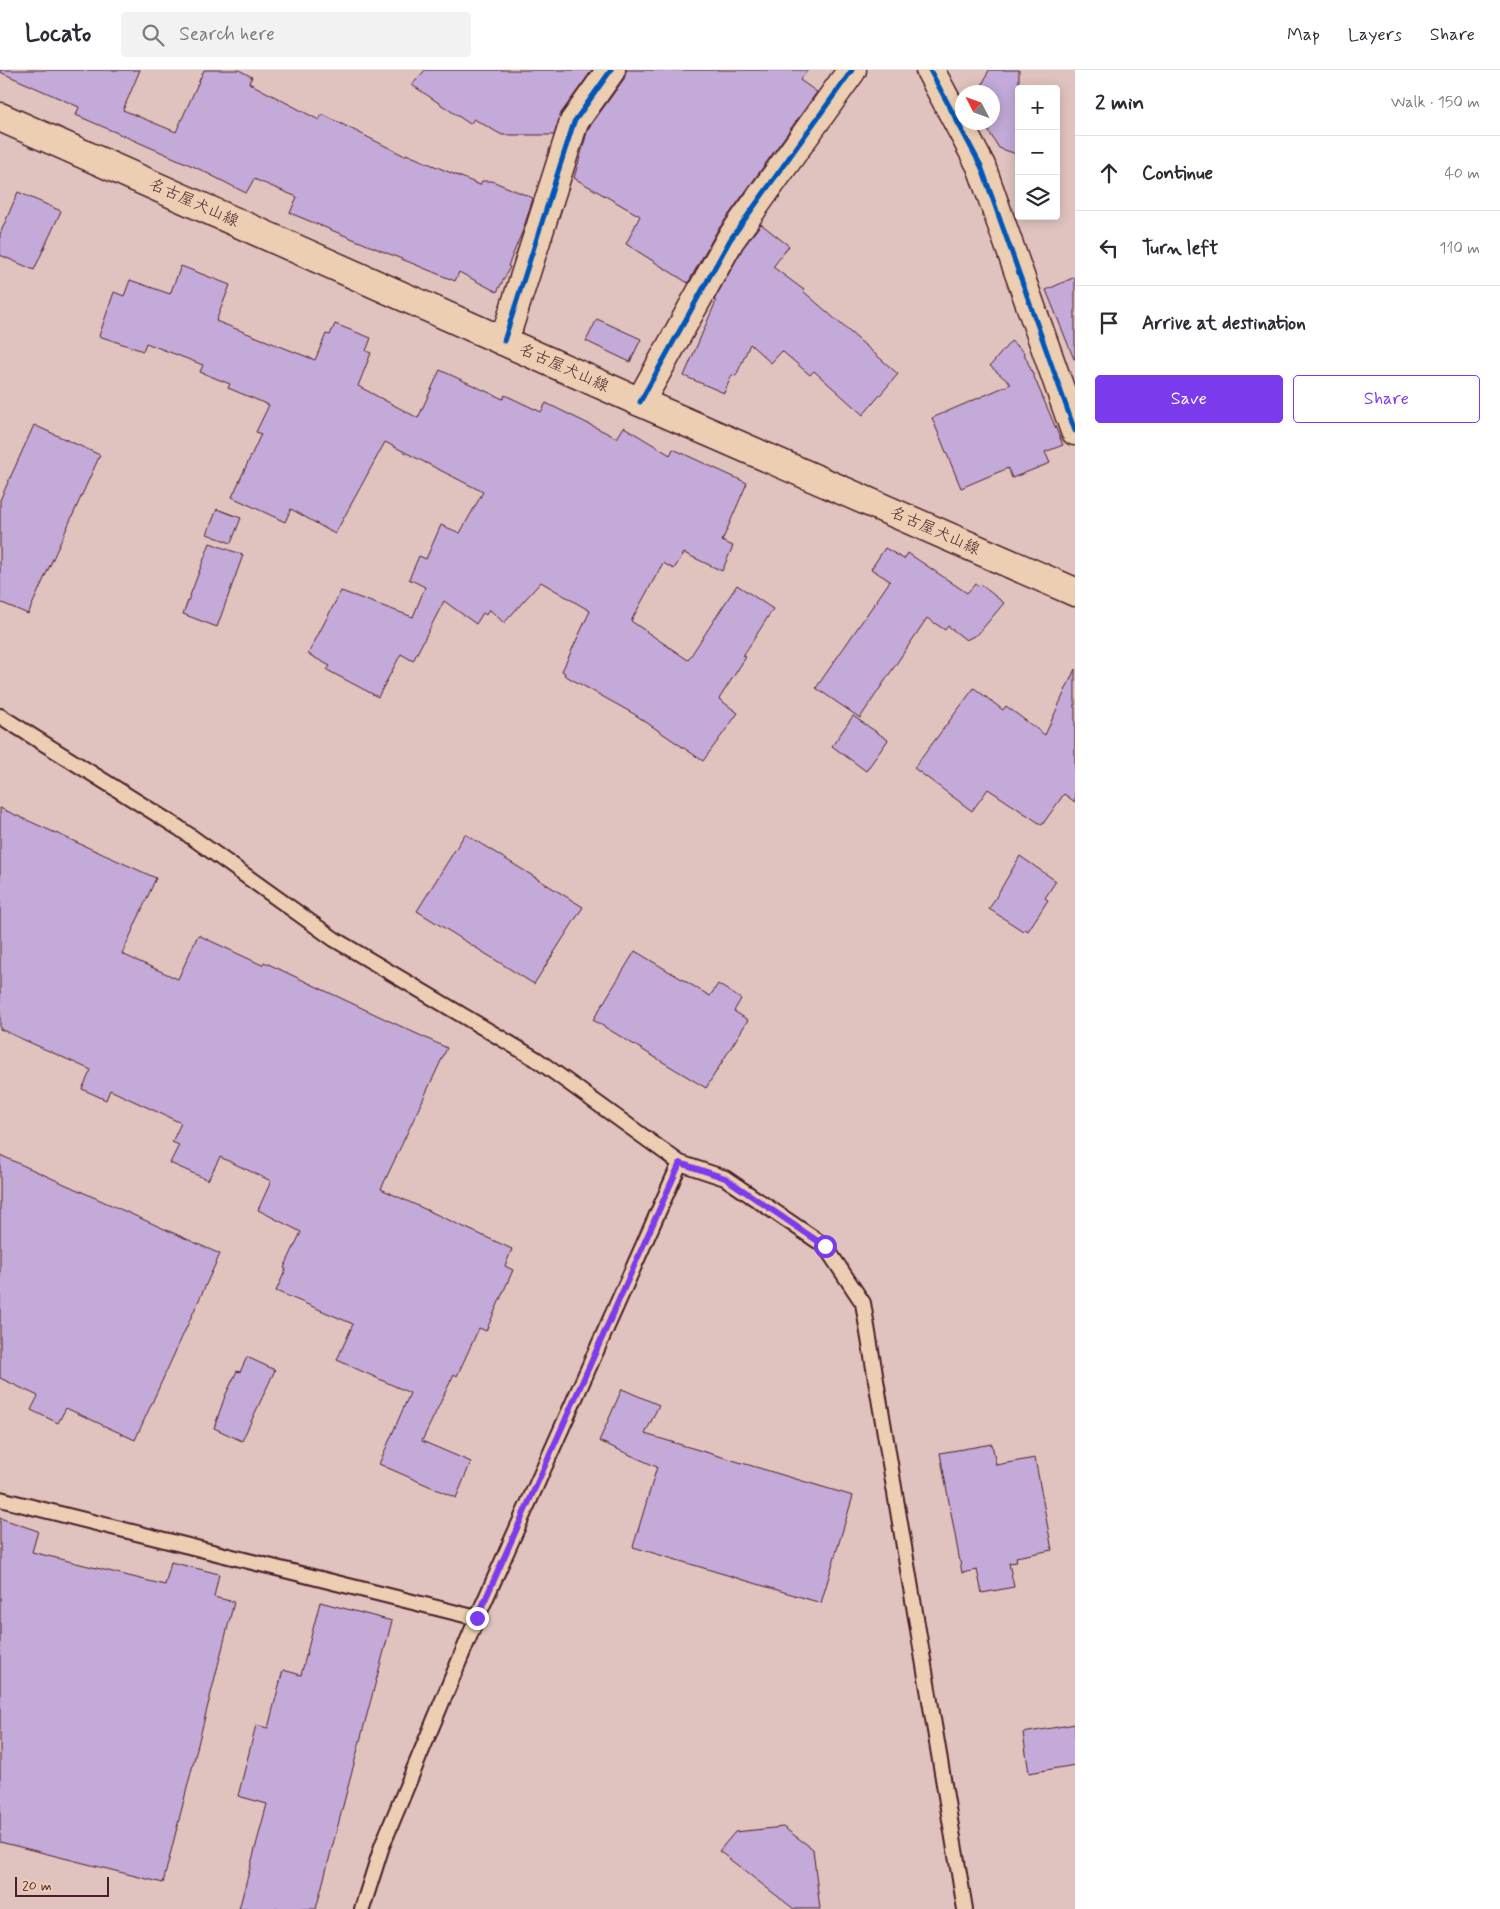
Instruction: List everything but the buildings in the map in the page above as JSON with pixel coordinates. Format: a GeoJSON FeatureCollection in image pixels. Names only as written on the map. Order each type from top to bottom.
{"type":"FeatureCollection","features":[{"type":"Feature","properties":{"kind":"main road"},"geometry":{"type":"LineString","coordinates":[[504,341],[574,122],[610,70]]}},
{"type":"Feature","properties":{"kind":"main road"},"geometry":{"type":"LineString","coordinates":[[640,402],[730,240],[852,70]]}},
{"type":"Feature","properties":{"kind":"main road"},"geometry":{"type":"LineString","coordinates":[[930,70],[981,166],[1075,431]]}},
{"type":"Feature","properties":{"kind":"main road","name":"名古屋犬山線"},"geometry":{"type":"LineString","coordinates":[[0,116],[640,402],[1075,592]]}},
{"type":"Feature","properties":{"kind":"lane"},"geometry":{"type":"LineString","coordinates":[[0,716],[179,828],[334,939],[536,1059],[680,1163],[725,1178],[825,1246],[863,1303],[965,1909]]}},
{"type":"Feature","properties":{"kind":"lane"},"geometry":{"type":"LineString","coordinates":[[362,1909],[382,1846],[477,1618],[680,1163]]}},
{"type":"Feature","properties":{"kind":"lane"},"geometry":{"type":"LineString","coordinates":[[0,1499],[477,1618]]}},
{"type":"Feature","properties":{"kind":"cycle path"},"geometry":{"type":"LineString","coordinates":[[504,341],[574,122],[611,70]]}},
{"type":"Feature","properties":{"kind":"cycle path"},"geometry":{"type":"LineString","coordinates":[[640,402],[730,240],[852,70]]}},
{"type":"Feature","properties":{"kind":"cycle path"},"geometry":{"type":"LineString","coordinates":[[930,70],[981,166],[1075,431]]}},
{"type":"Feature","properties":{"kind":"route"},"geometry":{"type":"LineString","coordinates":[[477,1618],[680,1163],[725,1178],[825,1246]]}}]}
